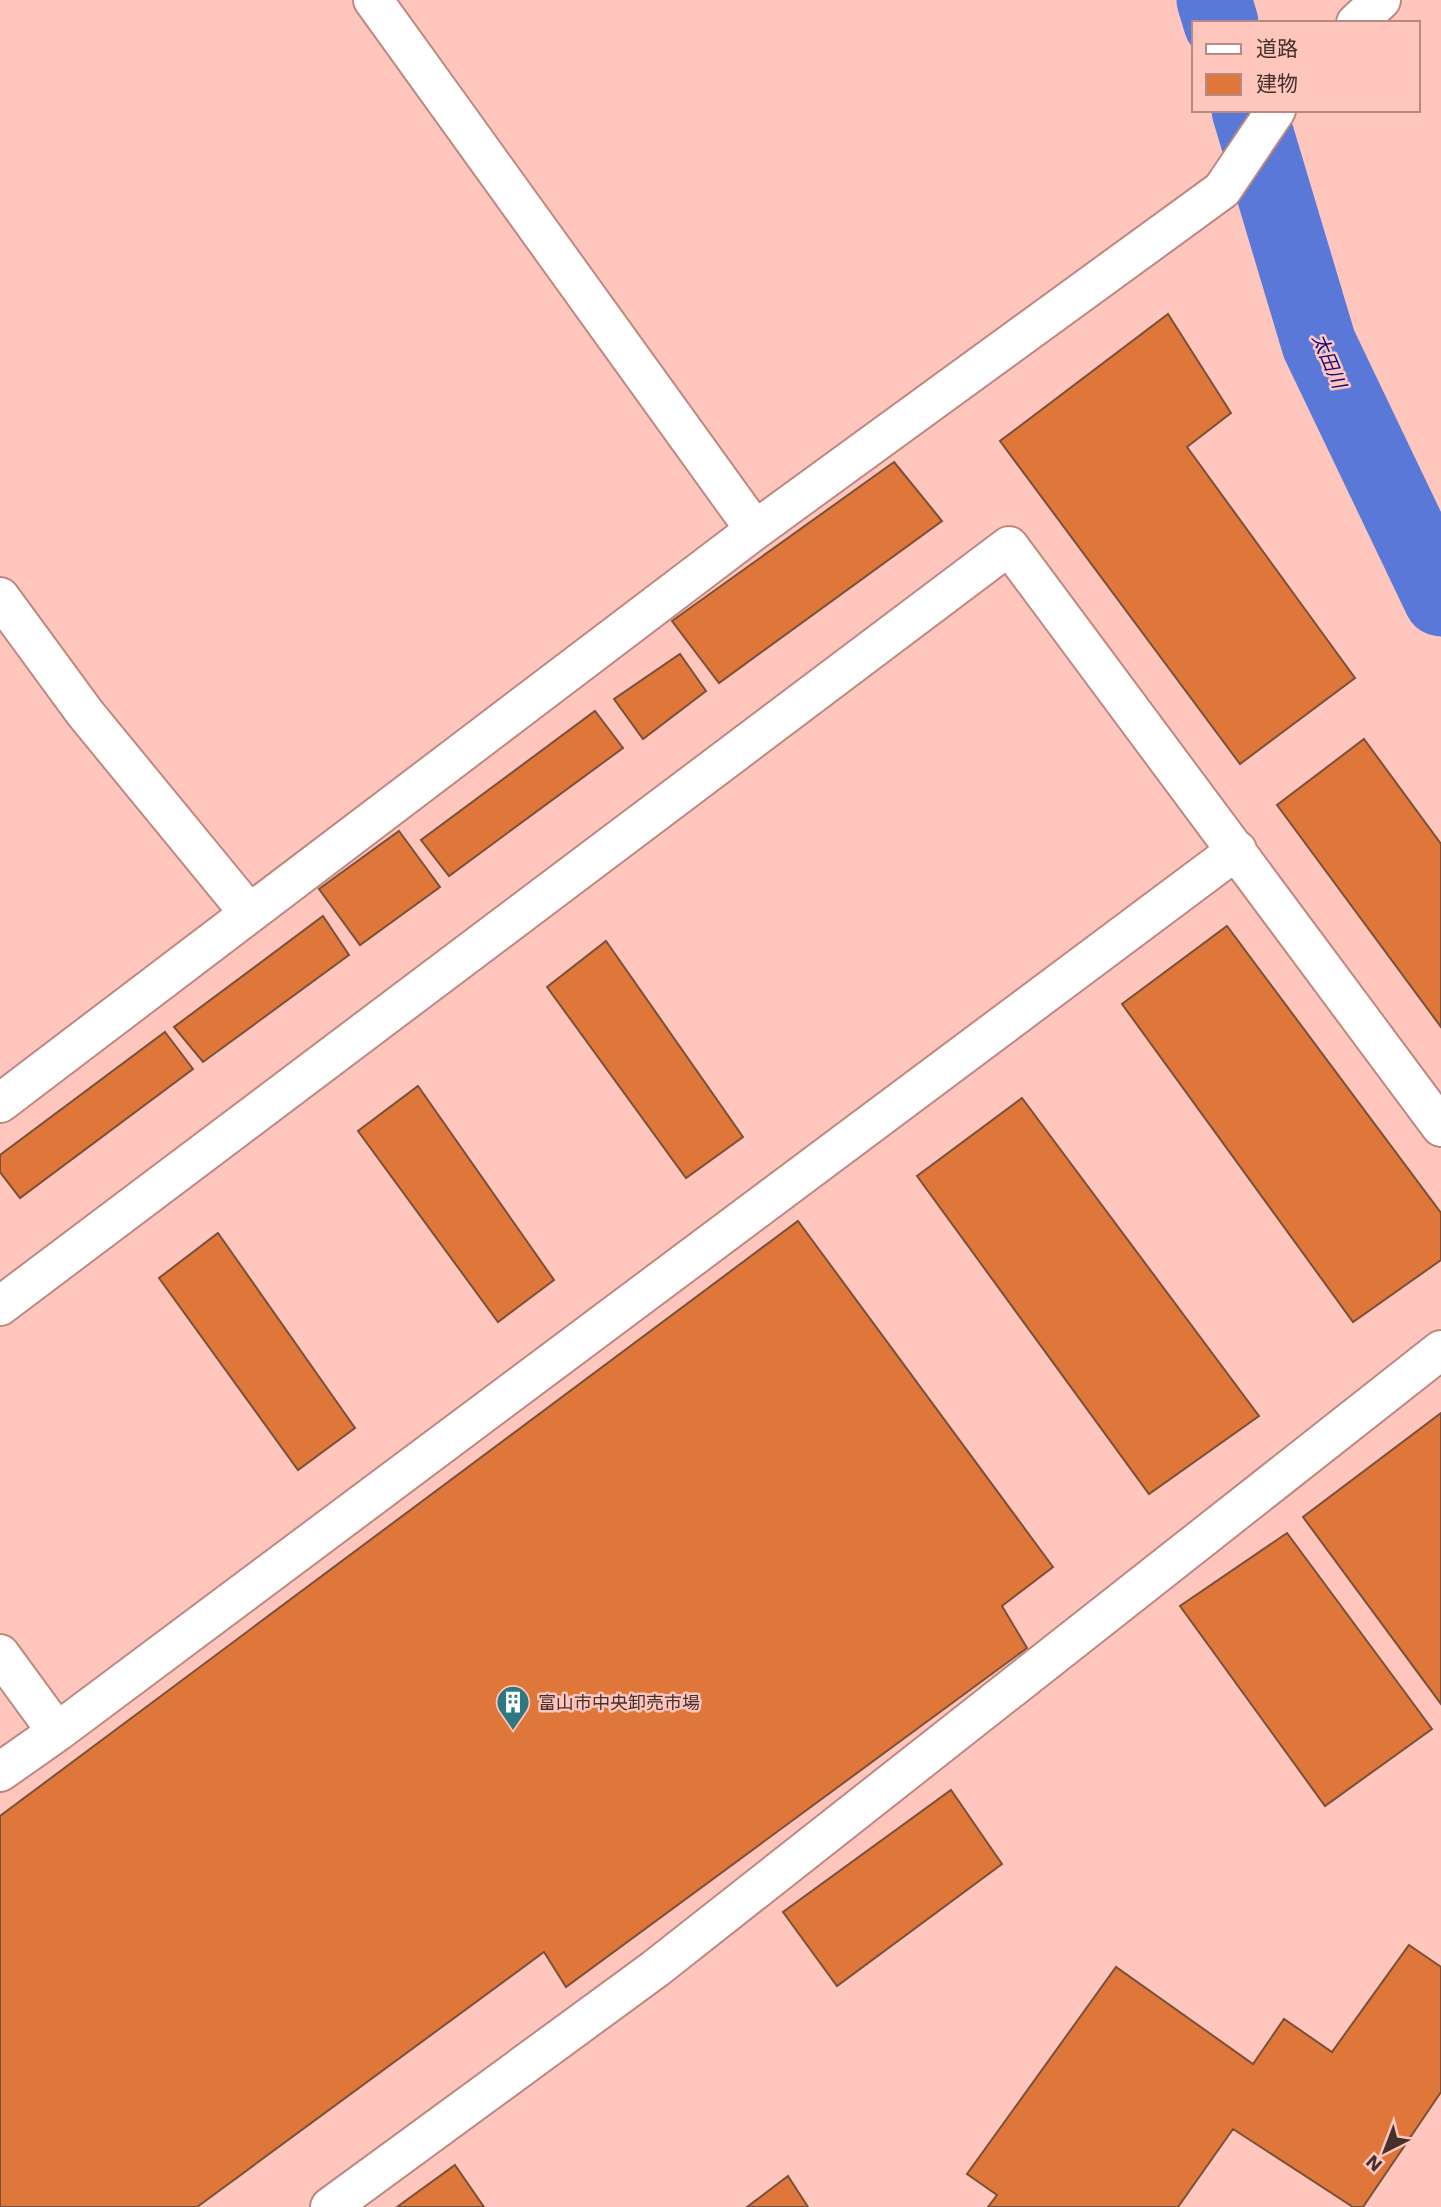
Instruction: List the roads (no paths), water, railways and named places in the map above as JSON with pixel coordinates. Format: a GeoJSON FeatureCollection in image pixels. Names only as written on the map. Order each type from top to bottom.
{"type":"FeatureCollection","features":[{"type":"Feature","properties":{"kind":"street"},"geometry":{"type":"LineString","coordinates":[[373,0],[755,530]]}},
{"type":"Feature","properties":{"kind":"street"},"geometry":{"type":"LineString","coordinates":[[1358,21],[1381,0]]}},
{"type":"Feature","properties":{"kind":"street"},"geometry":{"type":"LineString","coordinates":[[0,1102],[755,530],[1222,190],[1275,112]]}},
{"type":"Feature","properties":{"kind":"street"},"geometry":{"type":"LineString","coordinates":[[0,1306],[1009,546],[1441,1127]]}},
{"type":"Feature","properties":{"kind":"street"},"geometry":{"type":"LineString","coordinates":[[0,597],[85,713],[249,913]]}},
{"type":"Feature","properties":{"kind":"street"},"geometry":{"type":"LineString","coordinates":[[0,1772],[1237,850]]}},
{"type":"Feature","properties":{"kind":"street"},"geometry":{"type":"LineString","coordinates":[[330,2207],[655,1969],[1441,1350]]}},
{"type":"Feature","properties":{"kind":"street"},"geometry":{"type":"LineString","coordinates":[[0,1654],[57,1732]]}},
{"type":"Feature","properties":{"kind":"waterway","name":"太田川"},"geometry":{"type":"LineString","coordinates":[[1214,0],[1220,21]]}},
{"type":"Feature","properties":{"kind":"waterway","name":"太田川"},"geometry":{"type":"LineString","coordinates":[[1250,112],[1319,344],[1441,599]]}},
{"type":"Feature","properties":{"kind":"place","name":"富山市中央卸売市場"},"geometry":{"type":"Point","coordinates":[513,1732]}}]}
